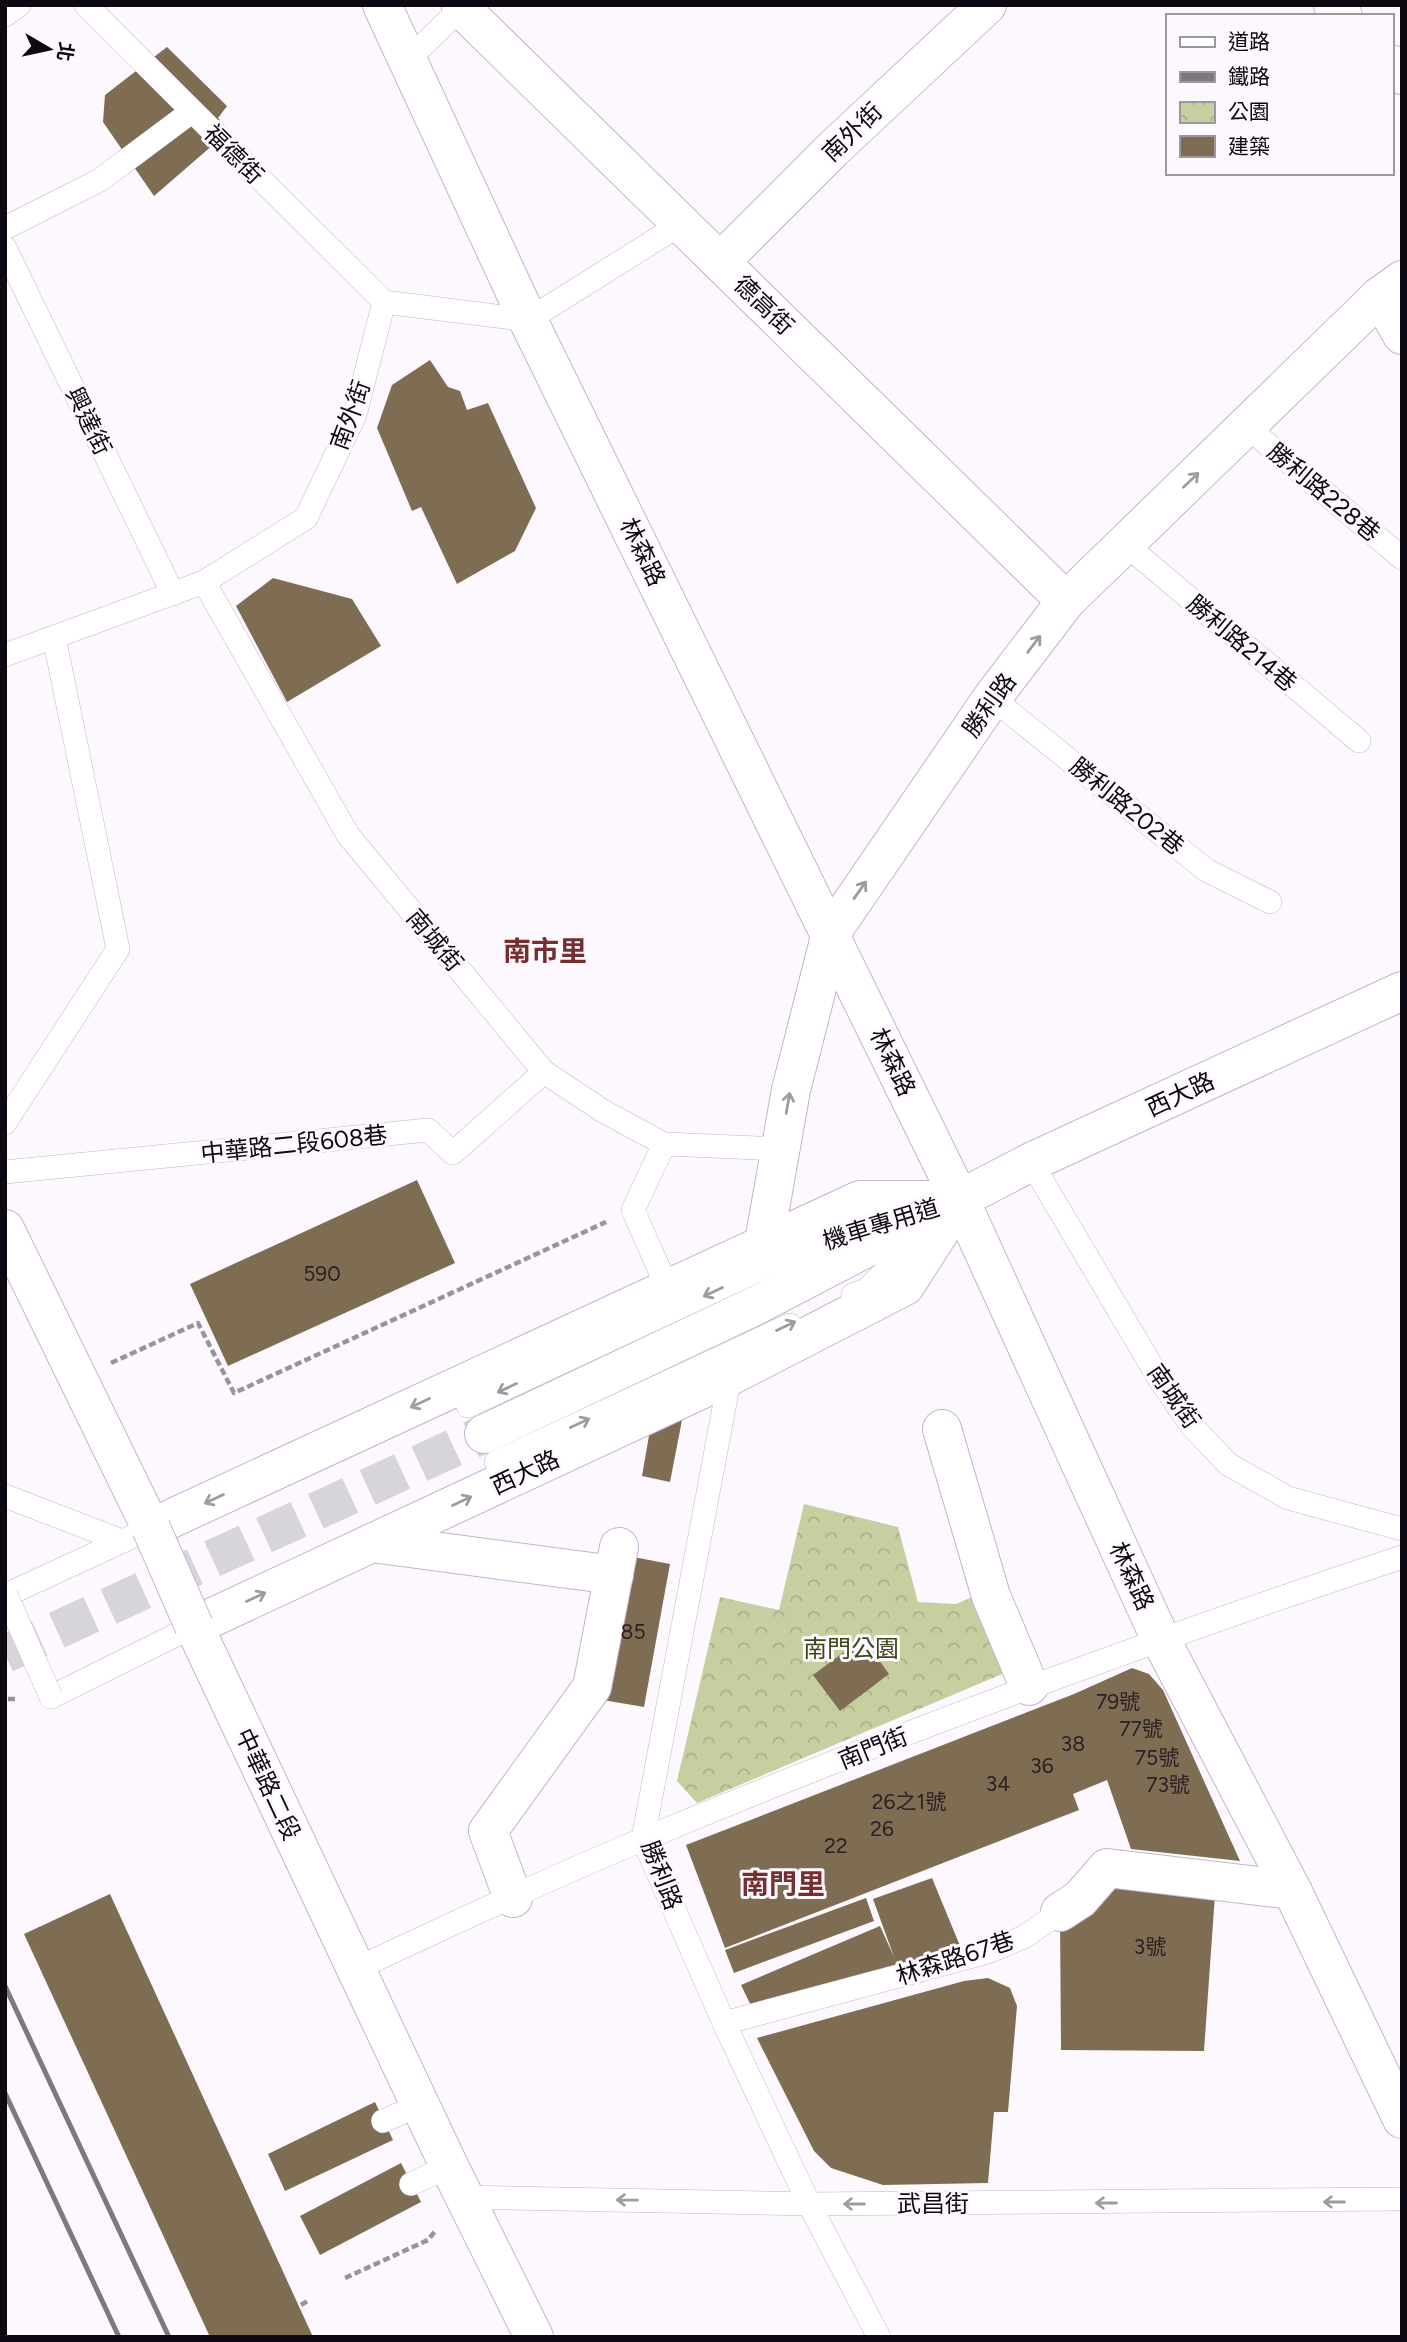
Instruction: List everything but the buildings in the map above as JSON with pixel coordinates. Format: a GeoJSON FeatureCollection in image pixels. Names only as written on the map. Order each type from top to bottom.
{"type":"FeatureCollection","features":[{"type":"Feature","properties":{"kind":"street","name":"林森路"},"geometry":{"type":"LineString","coordinates":[[382,5],[528,320],[960,1200],[1160,1638],[1292,1890],[1402,2119]]}},
{"type":"Feature","properties":{"kind":"street","name":"南外街"},"geometry":{"type":"LineString","coordinates":[[720,262],[834,149],[987,5]]}},
{"type":"Feature","properties":{"kind":"street","name":"德高街"},"geometry":{"type":"LineString","coordinates":[[463,7],[1066,601]]}},
{"type":"Feature","properties":{"kind":"street","name":"勝利路"},"geometry":{"type":"LineString","coordinates":[[764,1242],[791,1090],[831,933],[992,698],[1066,601],[1391,288]]}},
{"type":"Feature","properties":{"kind":"street"},"geometry":{"type":"LineString","coordinates":[[1391,288],[1402,335]]}},
{"type":"Feature","properties":{"kind":"street","name":"西大路"},"geometry":{"type":"LineString","coordinates":[[483,1434],[757,1305],[1031,1162],[1402,991]]}},
{"type":"Feature","properties":{"kind":"street","name":"西大路"},"geometry":{"type":"LineString","coordinates":[[136,1535],[764,1242],[860,1200],[960,1200]]}},
{"type":"Feature","properties":{"kind":"street","name":"西大路"},"geometry":{"type":"LineString","coordinates":[[194,1626],[730,1376],[905,1286],[960,1200]]}},
{"type":"Feature","properties":{"kind":"street","name":"中華路二段"},"geometry":{"type":"LineString","coordinates":[[5,1229],[78,1378],[136,1535],[194,1626],[456,2181],[534,2337]]}},
{"type":"Feature","properties":{"kind":"street"},"geometry":{"type":"LineString","coordinates":[[942,1429],[991,1596],[1029,1686]]}},
{"type":"Feature","properties":{"kind":"street"},"geometry":{"type":"LineString","coordinates":[[372,1543],[617,1561],[592,1687],[488,1831],[513,1898]]}},
{"type":"Feature","properties":{"kind":"street","name":"林森路67巷"},"geometry":{"type":"LineString","coordinates":[[1060,1912],[1080,1899],[1107,1868],[1292,1890]]}},
{"type":"Feature","properties":{"kind":"lane"},"geometry":{"type":"LineString","coordinates":[[5,15],[19,5]]}},
{"type":"Feature","properties":{"kind":"lane","name":"福德街"},"geometry":{"type":"LineString","coordinates":[[86,5],[384,302]]}},
{"type":"Feature","properties":{"kind":"lane"},"geometry":{"type":"LineString","coordinates":[[408,60],[463,7]]}},
{"type":"Feature","properties":{"kind":"lane"},"geometry":{"type":"LineString","coordinates":[[5,228],[100,180],[191,112]]}},
{"type":"Feature","properties":{"kind":"lane"},"geometry":{"type":"LineString","coordinates":[[384,302],[528,320],[681,224]]}},
{"type":"Feature","properties":{"kind":"lane","name":"興達街"},"geometry":{"type":"LineString","coordinates":[[5,248],[173,594]]}},
{"type":"Feature","properties":{"kind":"lane","name":"南外街"},"geometry":{"type":"LineString","coordinates":[[5,655],[204,582],[306,518],[355,415],[384,302]]}},
{"type":"Feature","properties":{"kind":"lane","name":"勝利路228巷"},"geometry":{"type":"LineString","coordinates":[[1247,426],[1402,558]]}},
{"type":"Feature","properties":{"kind":"lane","name":"勝利路214巷"},"geometry":{"type":"LineString","coordinates":[[1125,544],[1359,741]]}},
{"type":"Feature","properties":{"kind":"lane","name":"南城街"},"geometry":{"type":"LineString","coordinates":[[204,582],[348,835],[544,1072],[603,1111],[664,1144],[780,1149]]}},
{"type":"Feature","properties":{"kind":"lane"},"geometry":{"type":"LineString","coordinates":[[5,1123],[118,949],[54,637]]}},
{"type":"Feature","properties":{"kind":"lane","name":"勝利路202巷"},"geometry":{"type":"LineString","coordinates":[[992,698],[1206,870],[1269,902]]}},
{"type":"Feature","properties":{"kind":"lane","name":"中華路二段608巷"},"geometry":{"type":"LineString","coordinates":[[5,1172],[428,1130],[453,1153],[544,1072]]}},
{"type":"Feature","properties":{"kind":"lane"},"geometry":{"type":"LineString","coordinates":[[664,1144],[633,1210],[667,1287]]}},
{"type":"Feature","properties":{"kind":"lane","name":"南城街"},"geometry":{"type":"LineString","coordinates":[[1031,1162],[1160,1380],[1191,1425],[1228,1464],[1288,1498],[1402,1528]]}},
{"type":"Feature","properties":{"kind":"lane","name":"勝利路"},"geometry":{"type":"LineString","coordinates":[[730,1376],[643,1839],[724,2023],[809,2204],[879,2337]]}},
{"type":"Feature","properties":{"kind":"lane"},"geometry":{"type":"LineString","coordinates":[[5,1496],[136,1535]]}},
{"type":"Feature","properties":{"kind":"lane"},"geometry":{"type":"LineString","coordinates":[[6,1595],[136,1535]]}},
{"type":"Feature","properties":{"kind":"lane","name":"南門街"},"geometry":{"type":"LineString","coordinates":[[355,1969],[643,1839],[1029,1686],[1160,1638],[1402,1557]]}},
{"type":"Feature","properties":{"kind":"lane","name":"西大路"},"geometry":{"type":"LineString","coordinates":[[6,1595],[51,1697],[194,1626]]}},
{"type":"Feature","properties":{"kind":"lane","name":"林森路67巷"},"geometry":{"type":"LineString","coordinates":[[724,2023],[988,1952],[1024,1937],[1060,1912]]}},
{"type":"Feature","properties":{"kind":"lane"},"geometry":{"type":"LineString","coordinates":[[383,2121],[420,2105]]}},
{"type":"Feature","properties":{"kind":"lane"},"geometry":{"type":"LineString","coordinates":[[411,2184],[456,2181]]}},
{"type":"Feature","properties":{"kind":"lane","name":"武昌街"},"geometry":{"type":"LineString","coordinates":[[456,2181],[809,2204],[1402,2199]]}},
{"type":"Feature","properties":{"kind":"path"},"geometry":{"type":"LineString","coordinates":[[78,1378],[198,1323],[234,1393],[633,1210]]}},
{"type":"Feature","properties":{"kind":"path"},"geometry":{"type":"LineString","coordinates":[[345,2278],[428,2240],[456,2181]]}},
{"type":"Feature","properties":{"kind":"path"},"geometry":{"type":"LineString","coordinates":[[301,2305],[309,2300]]}},
{"type":"Feature","properties":{"kind":"green space","name":"南門公園"},"geometry":{"type":"Polygon","coordinates":[[[804,1504],[898,1527],[918,1602],[956,1604],[982,1593],[1014,1669],[697,1803],[677,1781],[720,1597],[779,1610],[804,1504]]]}},
{"type":"Feature","properties":{"kind":"tunnel"},"geometry":{"type":"LineString","coordinates":[[5,1654],[484,1434]]}},
{"type":"Feature","properties":{"kind":"railway"},"geometry":{"type":"LineString","coordinates":[[5,1986],[169,2337]]}},
{"type":"Feature","properties":{"kind":"railway"},"geometry":{"type":"LineString","coordinates":[[5,2093],[119,2337]]}},
{"type":"Feature","properties":{"kind":"district","name":"南市里"},"geometry":{"type":"Point","coordinates":[545,951]}},
{"type":"Feature","properties":{"kind":"district","name":"南門里"},"geometry":{"type":"Point","coordinates":[783,1884]}}]}
